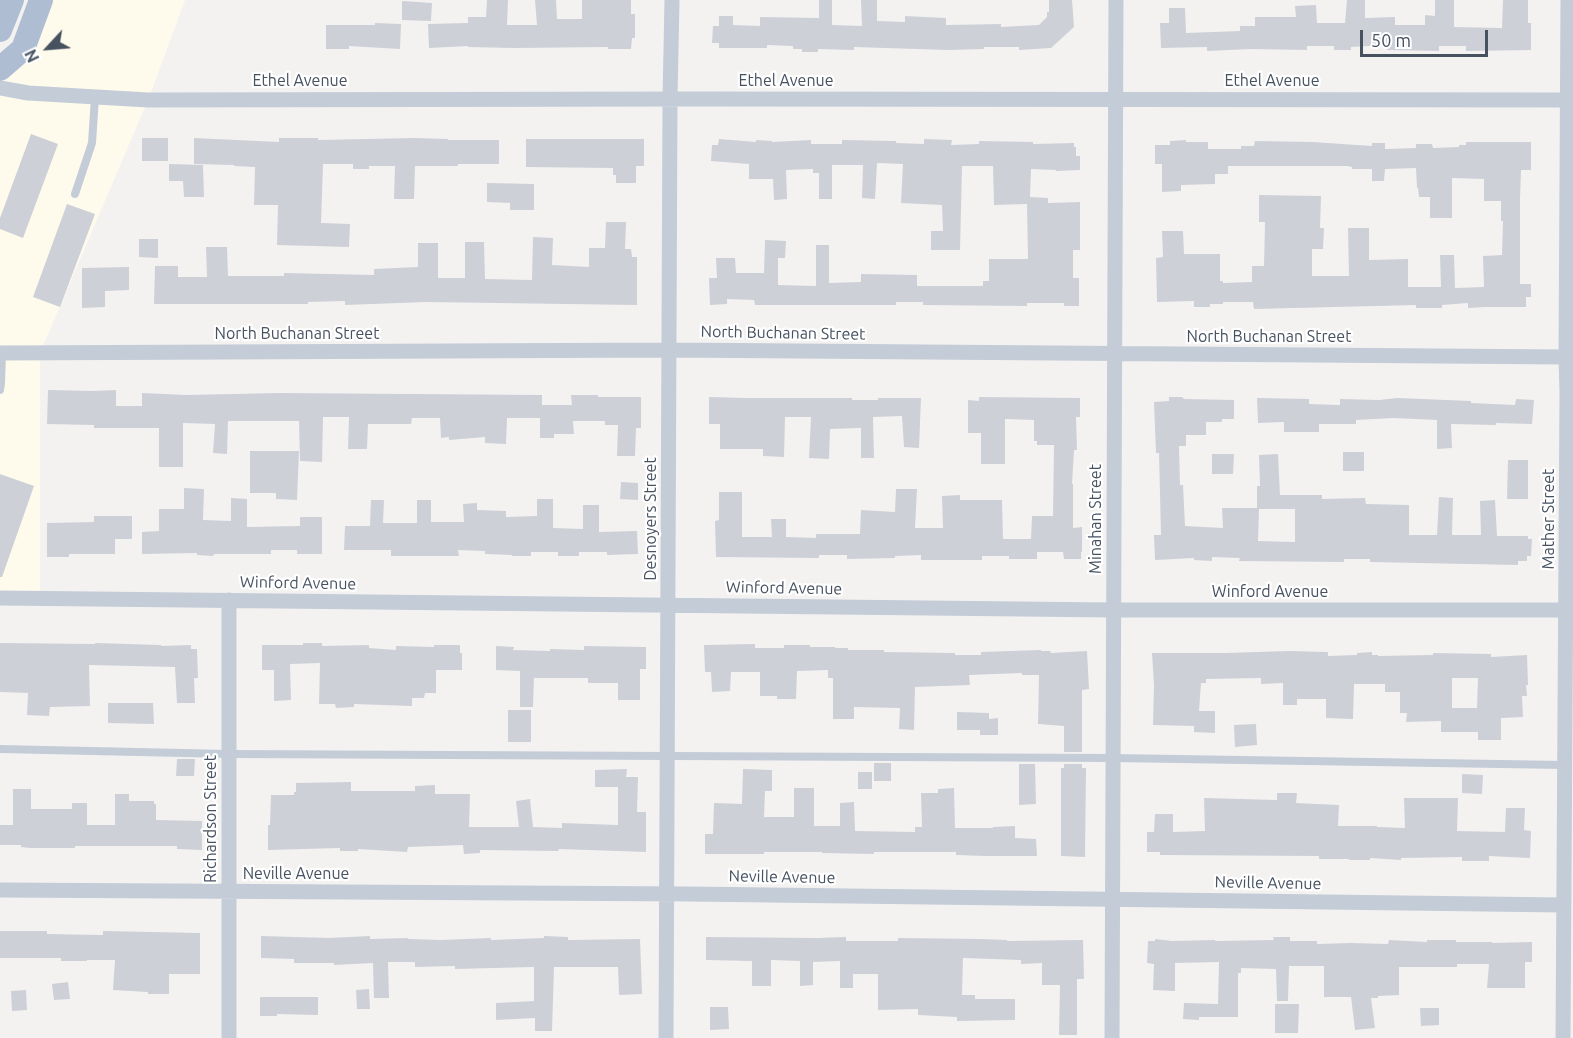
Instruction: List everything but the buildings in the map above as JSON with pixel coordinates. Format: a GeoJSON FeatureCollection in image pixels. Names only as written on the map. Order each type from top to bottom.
{"type":"FeatureCollection","features":[{"type":"Feature","properties":{"kind":"main road"},"geometry":{"type":"LineString","coordinates":[[0,30],[12,0]]}},
{"type":"Feature","properties":{"kind":"main road"},"geometry":{"type":"LineString","coordinates":[[0,67],[23,49],[41,0]]}},
{"type":"Feature","properties":{"kind":"street","name":"Desnoyers Street"},"geometry":{"type":"LineString","coordinates":[[666,1038],[672,0]]}},
{"type":"Feature","properties":{"kind":"street","name":"Minahan Street"},"geometry":{"type":"LineString","coordinates":[[1112,1038],[1116,0]]}},
{"type":"Feature","properties":{"kind":"street","name":"Mather Street"},"geometry":{"type":"LineString","coordinates":[[1563,1038],[1568,392],[1566,357],[1571,100],[1568,0]]}},
{"type":"Feature","properties":{"kind":"street","name":"Ethel Avenue"},"geometry":{"type":"LineString","coordinates":[[0,88],[28,93],[148,100],[1571,100]]}},
{"type":"Feature","properties":{"kind":"street","name":"North Buchanan Street"},"geometry":{"type":"LineString","coordinates":[[1,353],[670,350],[1566,357]]}},
{"type":"Feature","properties":{"kind":"street","name":"Winford Avenue"},"geometry":{"type":"LineString","coordinates":[[0,598],[1113,610],[1567,610]]}},
{"type":"Feature","properties":{"kind":"street","name":"Richardson Street"},"geometry":{"type":"LineString","coordinates":[[229,600],[229,1038]]}},
{"type":"Feature","properties":{"kind":"street","name":"Neville Avenue"},"geometry":{"type":"LineString","coordinates":[[0,890],[668,894],[1563,905]]}},
{"type":"Feature","properties":{"kind":"lane"},"geometry":{"type":"LineString","coordinates":[[75,194],[92,143],[95,97]]}},
{"type":"Feature","properties":{"kind":"lane"},"geometry":{"type":"LineString","coordinates":[[0,390],[2,383],[1,353]]}},
{"type":"Feature","properties":{"kind":"lane"},"geometry":{"type":"LineString","coordinates":[[0,749],[229,754],[668,754],[1564,765]]}},
{"type":"Feature","properties":{"kind":"shaded area"},"geometry":{"type":"Polygon","coordinates":[[[41,0],[185,0],[148,100],[40,353],[40,598],[0,598],[0,69],[41,0]]]}}]}
